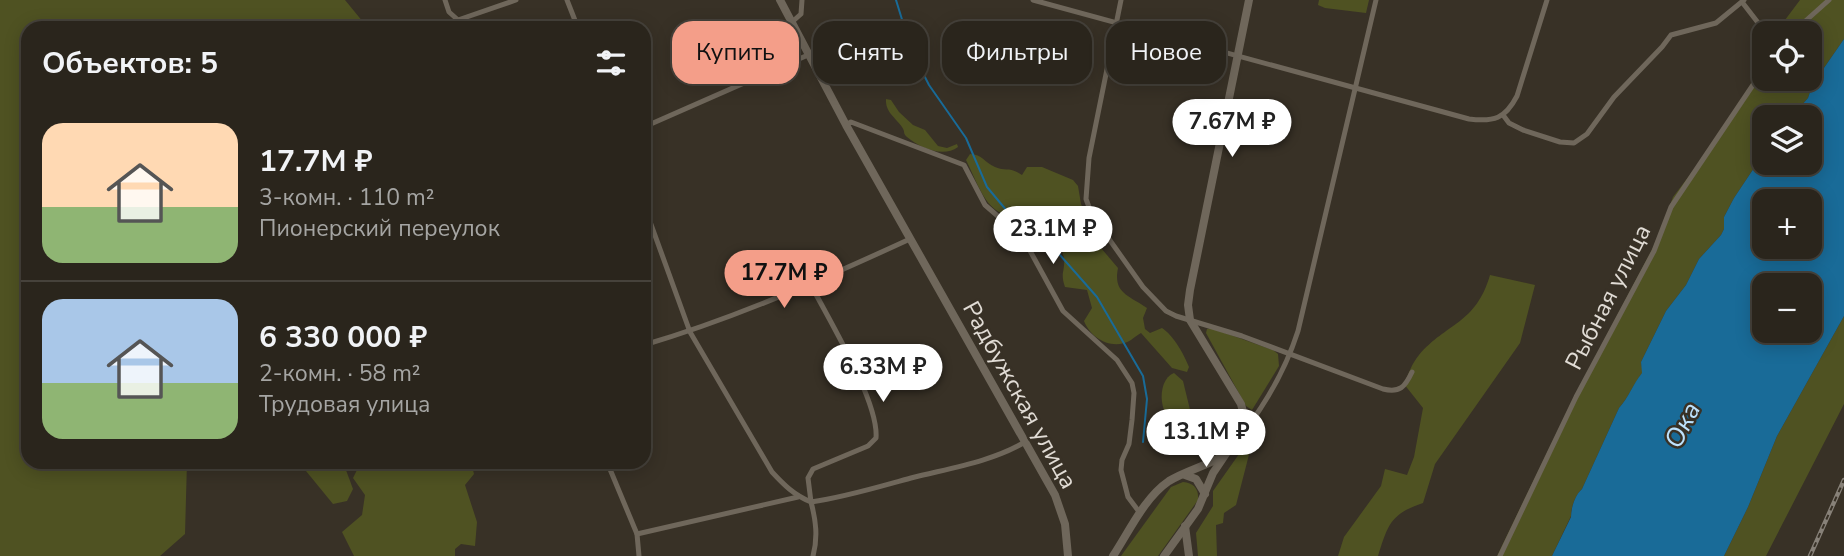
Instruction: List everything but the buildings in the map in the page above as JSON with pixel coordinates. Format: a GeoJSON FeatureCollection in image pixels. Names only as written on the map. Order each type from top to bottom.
{"type":"FeatureCollection","features":[{"type":"Feature","properties":{"kind":"main road","name":"Радбужская улица"},"geometry":{"type":"LineString","coordinates":[[780,0],[791,21]]}},
{"type":"Feature","properties":{"kind":"main road"},"geometry":{"type":"LineString","coordinates":[[1166,554],[1198,509],[1213,473],[1244,431],[1246,424],[1241,404],[1188,313],[1190,290],[1250,0]]}},
{"type":"Feature","properties":{"kind":"main road","name":"Радбужская улица"},"geometry":{"type":"LineString","coordinates":[[799,36],[1061,509],[1068,541],[1068,556]]}},
{"type":"Feature","properties":{"kind":"main road"},"geometry":{"type":"LineString","coordinates":[[1114,556],[1140,513],[1159,489],[1170,481],[1226,455]]}},
{"type":"Feature","properties":{"kind":"main road"},"geometry":{"type":"LineString","coordinates":[[1185,475],[1196,479],[1205,494]]}},
{"type":"Feature","properties":{"kind":"main road"},"geometry":{"type":"LineString","coordinates":[[1185,526],[1189,556]]}},
{"type":"Feature","properties":{"kind":"street"},"geometry":{"type":"LineString","coordinates":[[445,0],[449,12],[458,20],[516,0]]}},
{"type":"Feature","properties":{"kind":"street"},"geometry":{"type":"LineString","coordinates":[[567,0],[575,21]]}},
{"type":"Feature","properties":{"kind":"street"},"geometry":{"type":"LineString","coordinates":[[793,21],[801,14],[802,0]]}},
{"type":"Feature","properties":{"kind":"street"},"geometry":{"type":"LineString","coordinates":[[1033,0],[1113,21]]}},
{"type":"Feature","properties":{"kind":"street"},"geometry":{"type":"LineString","coordinates":[[1117,21],[1121,0]]}},
{"type":"Feature","properties":{"kind":"street"},"geometry":{"type":"LineString","coordinates":[[1244,431],[1290,354],[1306,304],[1376,0]]}},
{"type":"Feature","properties":{"kind":"street"},"geometry":{"type":"LineString","coordinates":[[1226,54],[1469,120],[1492,120],[1503,115],[1517,96],[1547,0]]}},
{"type":"Feature","properties":{"kind":"street"},"geometry":{"type":"LineString","coordinates":[[1805,21],[1829,0]]}},
{"type":"Feature","properties":{"kind":"street"},"geometry":{"type":"LineString","coordinates":[[1503,115],[1509,123],[1522,130],[1560,142],[1574,143],[1587,134],[1614,97],[1671,35],[1717,23],[1743,1],[1757,21]]}},
{"type":"Feature","properties":{"kind":"street"},"geometry":{"type":"LineString","coordinates":[[651,124],[808,55]]}},
{"type":"Feature","properties":{"kind":"street"},"geometry":{"type":"LineString","coordinates":[[1106,64],[1089,158],[1085,189],[1087,206],[1154,300],[1166,311],[1383,389],[1401,389],[1412,372]]}},
{"type":"Feature","properties":{"kind":"street","name":"Рыбная улица"},"geometry":{"type":"LineString","coordinates":[[1500,556],[1576,397],[1654,251],[1671,207],[1752,87]]}},
{"type":"Feature","properties":{"kind":"street"},"geometry":{"type":"LineString","coordinates":[[846,125],[851,122],[964,165],[985,205],[1023,238],[1063,311],[1085,329],[1126,371],[1132,383],[1134,407],[1129,444],[1121,470],[1128,497],[1140,513]]}},
{"type":"Feature","properties":{"kind":"street"},"geometry":{"type":"LineString","coordinates":[[651,224],[690,332],[772,472],[798,497],[811,502],[846,496],[982,460],[1025,442]]}},
{"type":"Feature","properties":{"kind":"street"},"geometry":{"type":"LineString","coordinates":[[651,343],[690,332],[811,285],[911,239]]}},
{"type":"Feature","properties":{"kind":"street"},"geometry":{"type":"LineString","coordinates":[[811,285],[853,366],[877,424],[876,438],[868,446],[813,469],[808,478],[816,525],[817,541],[813,556]]}},
{"type":"Feature","properties":{"kind":"street"},"geometry":{"type":"LineString","coordinates":[[610,469],[637,534],[639,556]]}},
{"type":"Feature","properties":{"kind":"street"},"geometry":{"type":"LineString","coordinates":[[637,534],[798,497]]}},
{"type":"Feature","properties":{"kind":"green space"},"geometry":{"type":"Polygon","coordinates":[[[0,0],[345,0],[362,21],[21,21],[21,469],[187,469],[185,534],[160,556],[0,556],[0,0]]]}},
{"type":"Feature","properties":{"kind":"green space"},"geometry":{"type":"Polygon","coordinates":[[[1319,0],[1369,0],[1366,13],[1325,8],[1318,5],[1319,0]]]}},
{"type":"Feature","properties":{"kind":"green space"},"geometry":{"type":"Polygon","coordinates":[[[1800,0],[1844,0],[1844,39],[1822,71],[1822,21],[1785,20],[1800,0]]]}},
{"type":"Feature","properties":{"kind":"green space"},"geometry":{"type":"Polygon","coordinates":[[[1752,83],[1752,91],[1810,91],[1802,105],[1752,105],[1752,171],[1724,217],[1721,235],[1699,259],[1686,285],[1666,311],[1641,362],[1643,372],[1619,408],[1582,489],[1575,498],[1571,516],[1552,556],[1497,556],[1574,397],[1657,240],[1673,197],[1702,159],[1752,83]]]}},
{"type":"Feature","properties":{"kind":"green space"},"geometry":{"type":"Polygon","coordinates":[[[886,99],[891,100],[913,125],[925,130],[938,146],[947,148],[957,144],[958,147],[939,152],[912,141],[889,111],[886,99]]]}},
{"type":"Feature","properties":{"kind":"green space"},"geometry":{"type":"Polygon","coordinates":[[[970,154],[978,155],[995,167],[1022,175],[1027,167],[1042,167],[1073,180],[1078,186],[1081,204],[1101,248],[1118,268],[1120,288],[1147,308],[1143,318],[1145,329],[1150,333],[1162,328],[1174,340],[1189,367],[1187,372],[1172,368],[1141,333],[1124,343],[1110,344],[1092,333],[1084,321],[1092,308],[1087,290],[1065,287],[1063,253],[1057,241],[1034,215],[1006,215],[989,204],[966,160],[970,154]]]}},
{"type":"Feature","properties":{"kind":"green space"},"geometry":{"type":"Polygon","coordinates":[[[1490,275],[1535,285],[1520,343],[1435,464],[1423,503],[1397,516],[1388,529],[1378,556],[1338,556],[1344,537],[1381,486],[1385,469],[1407,475],[1414,457],[1423,408],[1404,384],[1412,365],[1429,344],[1477,304],[1490,275]]]}},
{"type":"Feature","properties":{"kind":"green space"},"geometry":{"type":"Polygon","coordinates":[[[1844,316],[1844,404],[1766,556],[1724,556],[1748,507],[1777,436],[1844,316]]]}},
{"type":"Feature","properties":{"kind":"green space"},"geometry":{"type":"Polygon","coordinates":[[[1211,328],[1278,354],[1279,366],[1252,410],[1246,406],[1206,333],[1207,329],[1211,328]]]}},
{"type":"Feature","properties":{"kind":"green space"},"geometry":{"type":"Polygon","coordinates":[[[1174,373],[1183,381],[1193,422],[1182,425],[1167,416],[1163,406],[1163,386],[1167,378],[1174,373]]]}},
{"type":"Feature","properties":{"kind":"green space"},"geometry":{"type":"Polygon","coordinates":[[[1250,443],[1236,505],[1224,513],[1223,523],[1216,525],[1217,556],[1198,556],[1196,533],[1213,506],[1213,491],[1244,447],[1250,443]]]}},
{"type":"Feature","properties":{"kind":"green space"},"geometry":{"type":"Polygon","coordinates":[[[305,469],[346,469],[353,489],[347,501],[333,504],[305,469]]]}},
{"type":"Feature","properties":{"kind":"green space"},"geometry":{"type":"Polygon","coordinates":[[[358,469],[473,469],[474,474],[465,485],[477,522],[475,546],[461,544],[455,549],[455,556],[354,556],[342,532],[362,515],[365,495],[353,478],[358,469]]]}},
{"type":"Feature","properties":{"kind":"green space"},"geometry":{"type":"Polygon","coordinates":[[[1183,482],[1195,487],[1198,500],[1158,556],[1121,556],[1171,487],[1183,482]]]}},
{"type":"Feature","properties":{"kind":"water","name":"Ока"},"geometry":{"type":"Polygon","coordinates":[[[1844,39],[1844,316],[1777,436],[1748,507],[1724,556],[1552,556],[1571,517],[1575,498],[1582,489],[1619,408],[1642,373],[1641,362],[1666,311],[1686,285],[1699,259],[1721,235],[1724,217],[1752,171],[1752,175],[1822,175],[1822,105],[1802,105],[1810,91],[1822,91],[1822,71],[1844,39]]]}},
{"type":"Feature","properties":{"kind":"waterway"},"geometry":{"type":"LineString","coordinates":[[896,0],[912,52],[929,85],[966,138],[987,187],[1007,211],[1030,221],[1097,297],[1143,376],[1147,399],[1143,442]]}},
{"type":"Feature","properties":{"kind":"railway"},"geometry":{"type":"LineString","coordinates":[[1810,556],[1844,480]]}}]}
